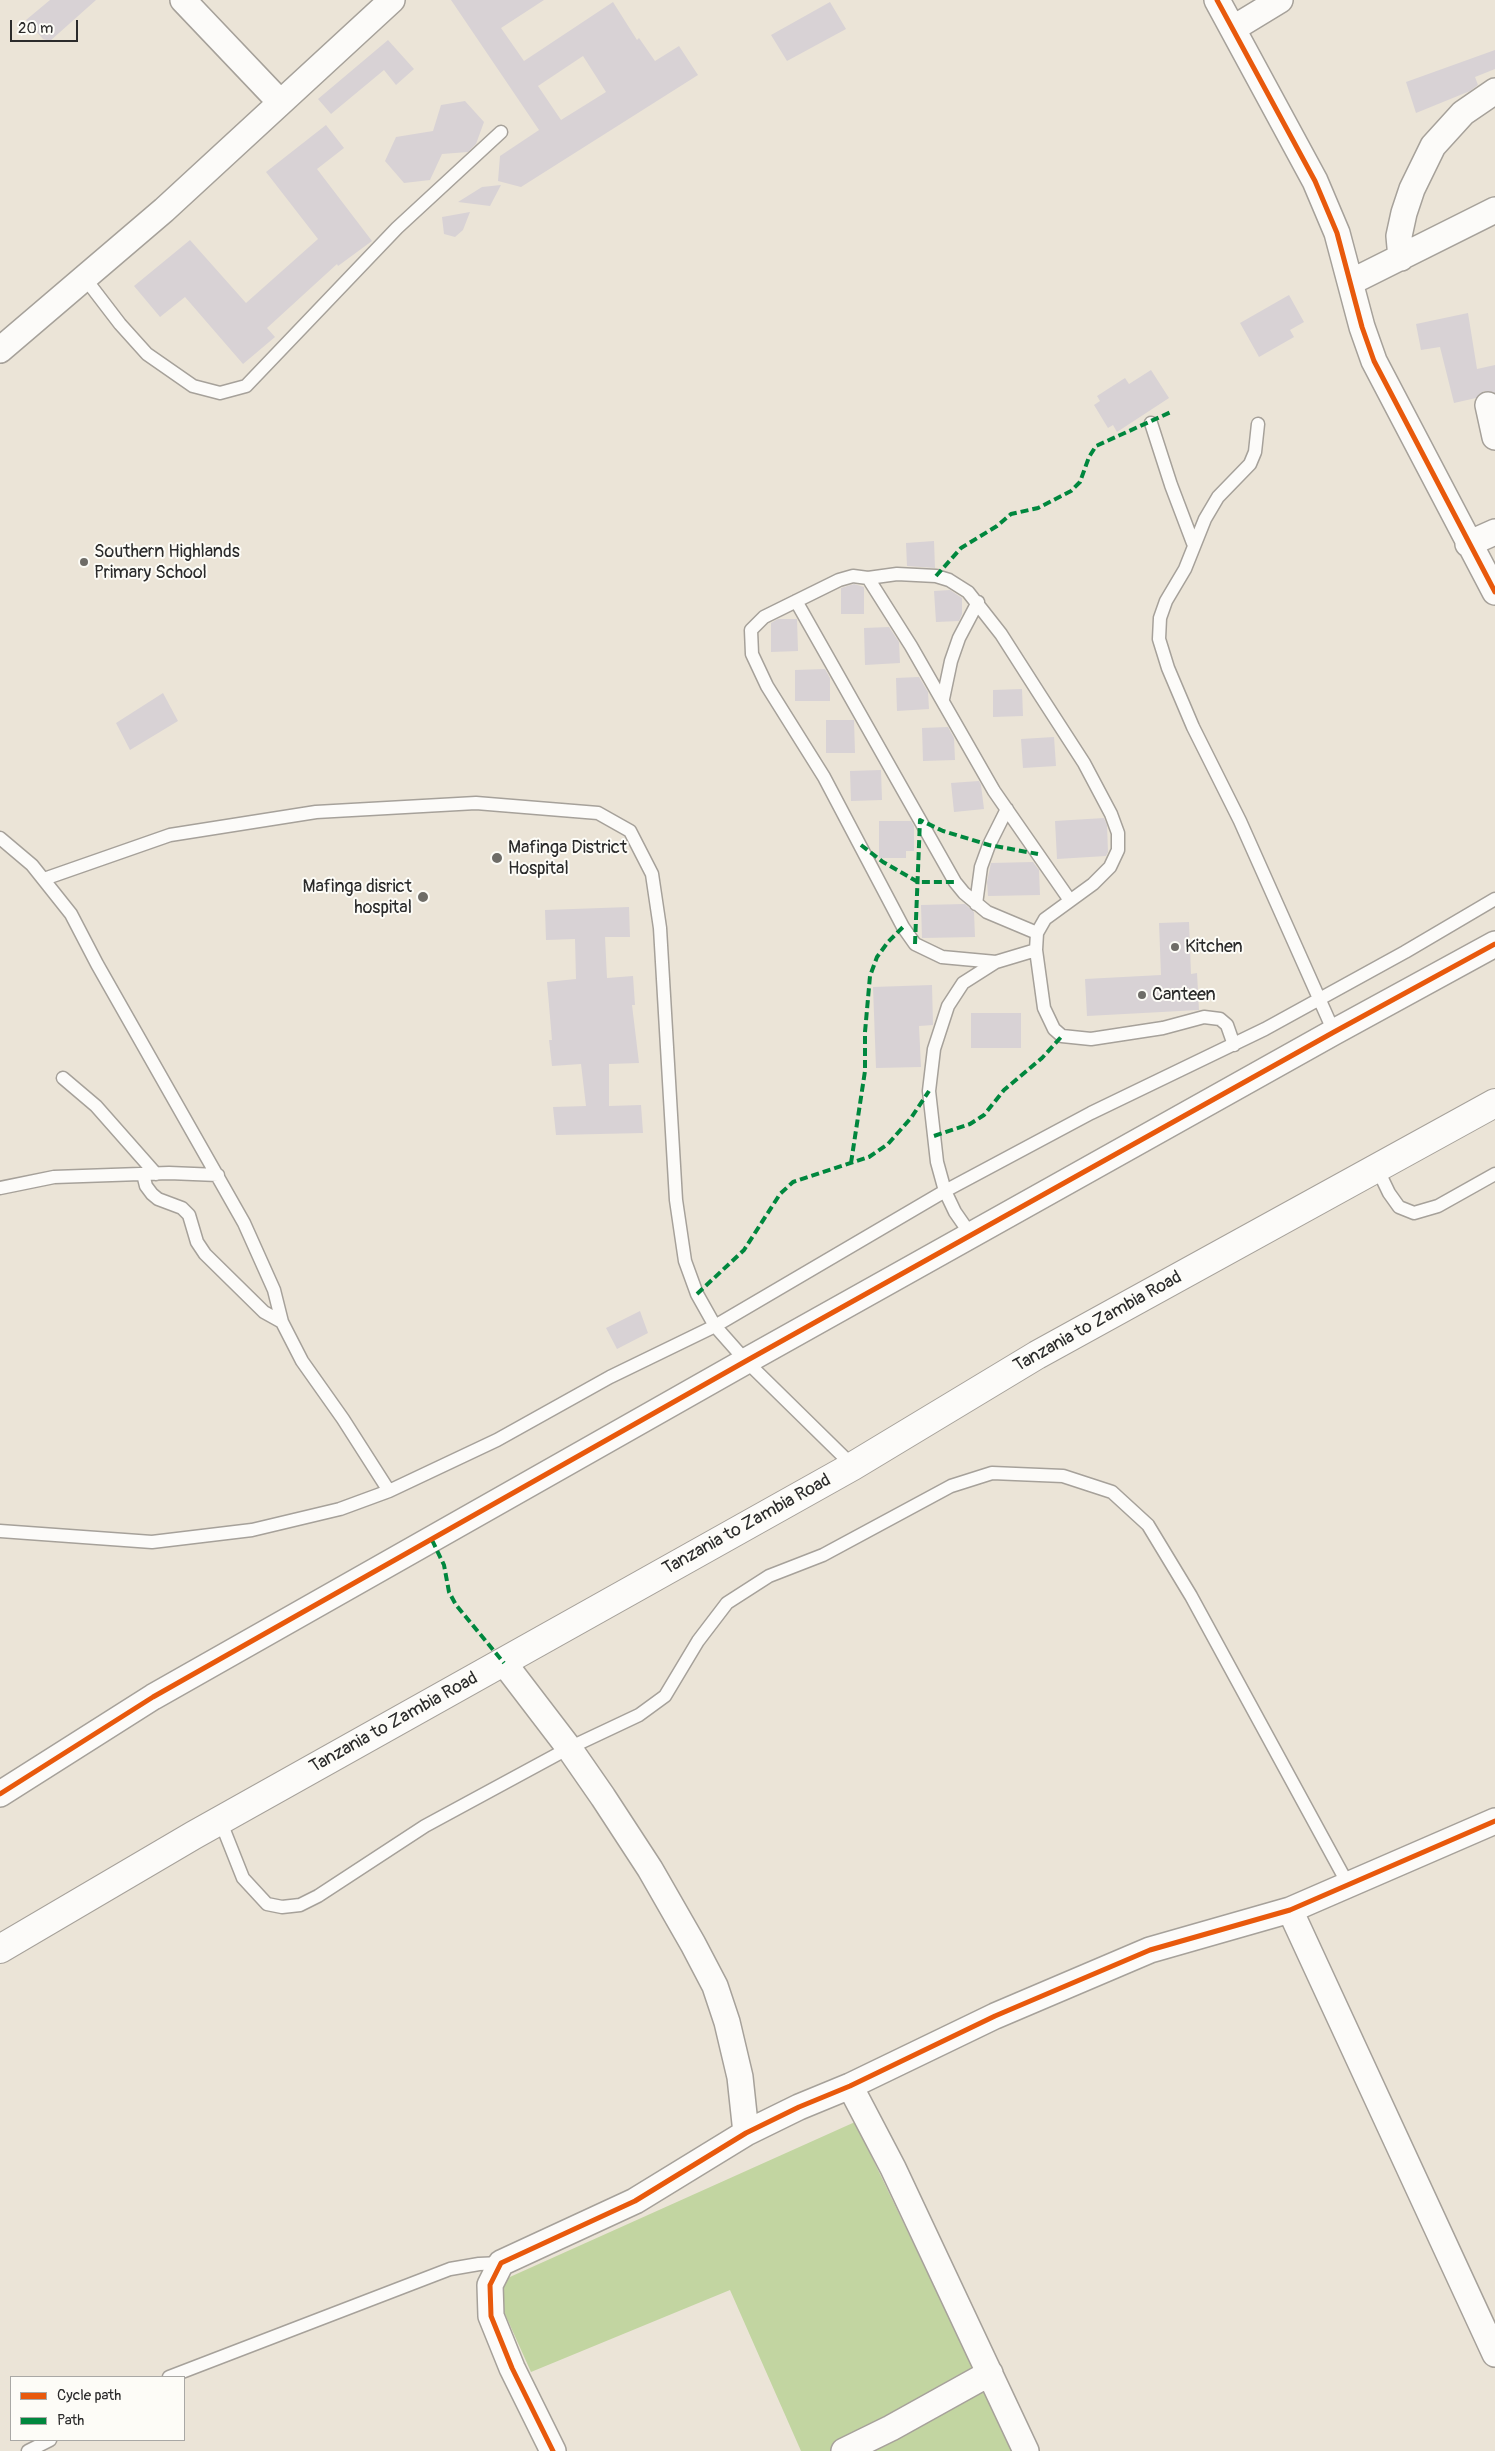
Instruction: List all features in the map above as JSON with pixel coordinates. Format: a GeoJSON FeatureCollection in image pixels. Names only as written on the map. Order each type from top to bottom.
{"type":"FeatureCollection","features":[{"type":"Feature","properties":{"kind":"highway","name":"Tanzania to Zambia Road"},"geometry":{"type":"LineString","coordinates":[[0,1948],[220,1820],[854,1466],[1038,1355],[1495,1102]]}},
{"type":"Feature","properties":{"kind":"street"},"geometry":{"type":"LineString","coordinates":[[184,0],[280,102]]}},
{"type":"Feature","properties":{"kind":"street"},"geometry":{"type":"LineString","coordinates":[[0,350],[164,210],[392,0]]}},
{"type":"Feature","properties":{"kind":"street"},"geometry":{"type":"LineString","coordinates":[[1218,0],[1315,181],[1337,233],[1362,327],[1374,361],[1468,544],[1495,592]]}},
{"type":"Feature","properties":{"kind":"street"},"geometry":{"type":"LineString","coordinates":[[1234,28],[1280,0]]}},
{"type":"Feature","properties":{"kind":"street"},"geometry":{"type":"LineString","coordinates":[[1401,258],[1399,236],[1404,213],[1412,189],[1433,146],[1463,113],[1495,90]]}},
{"type":"Feature","properties":{"kind":"street"},"geometry":{"type":"LineString","coordinates":[[1351,282],[1401,258],[1492,219]]}},
{"type":"Feature","properties":{"kind":"street"},"geometry":{"type":"LineString","coordinates":[[1488,404],[1495,437]]}},
{"type":"Feature","properties":{"kind":"street"},"geometry":{"type":"LineString","coordinates":[[1468,544],[1495,532]]}},
{"type":"Feature","properties":{"kind":"street"},"geometry":{"type":"LineString","coordinates":[[0,1794],[153,1697],[746,1361],[1495,944]]}},
{"type":"Feature","properties":{"kind":"street"},"geometry":{"type":"LineString","coordinates":[[504,1663],[569,1748],[650,1869],[715,1986],[727,2022],[740,2077],[746,2133]]}},
{"type":"Feature","properties":{"kind":"street"},"geometry":{"type":"LineString","coordinates":[[553,2451],[512,2368],[492,2316],[490,2285],[501,2263],[635,2201],[746,2133],[799,2107],[850,2086],[995,2016],[1106,1967],[1150,1950],[1290,1910],[1495,1821]]}},
{"type":"Feature","properties":{"kind":"street"},"geometry":{"type":"LineString","coordinates":[[1290,1910],[1495,2354]]}},
{"type":"Feature","properties":{"kind":"street"},"geometry":{"type":"LineString","coordinates":[[850,2086],[893,2168],[1026,2451]]}},
{"type":"Feature","properties":{"kind":"street"},"geometry":{"type":"LineString","coordinates":[[844,2451],[899,2424],[990,2373]]}},
{"type":"Feature","properties":{"kind":"lane"},"geometry":{"type":"LineString","coordinates":[[84,277],[147,354],[193,386],[220,393],[246,386],[397,228],[501,132]]}},
{"type":"Feature","properties":{"kind":"lane"},"geometry":{"type":"LineString","coordinates":[[1151,423],[1171,486],[1193,543]]}},
{"type":"Feature","properties":{"kind":"lane"},"geometry":{"type":"LineString","coordinates":[[1258,424],[1255,452],[1250,464],[1218,497],[1193,543],[1185,569],[1166,601],[1160,618],[1159,639],[1168,668],[1193,727],[1240,821],[1318,1000],[1334,1032]]}},
{"type":"Feature","properties":{"kind":"lane"},"geometry":{"type":"LineString","coordinates":[[996,962],[942,957],[915,944],[903,927],[824,777],[766,686],[752,654],[751,630],[764,617],[839,580],[854,576],[868,578],[897,574],[936,576],[960,586],[978,602],[1084,764],[1111,814],[1118,834],[1118,850],[1110,867],[1093,884],[1069,899],[1045,919],[1037,933],[1036,950],[1044,1008],[1054,1030],[1062,1036],[1092,1038],[1163,1028],[1204,1017],[1220,1019],[1227,1025],[1234,1044]]}},
{"type":"Feature","properties":{"kind":"lane"},"geometry":{"type":"LineString","coordinates":[[868,578],[943,699],[981,769],[1069,899]]}},
{"type":"Feature","properties":{"kind":"lane"},"geometry":{"type":"LineString","coordinates":[[796,601],[955,882],[986,912],[1037,933]]}},
{"type":"Feature","properties":{"kind":"lane"},"geometry":{"type":"LineString","coordinates":[[943,699],[950,661],[959,638],[978,602]]}},
{"type":"Feature","properties":{"kind":"lane"},"geometry":{"type":"LineString","coordinates":[[44,879],[170,835],[316,812],[486,804],[598,813],[630,831],[652,874],[660,928],[676,1200],[685,1261],[697,1294],[715,1326],[746,1361],[854,1466]]}},
{"type":"Feature","properties":{"kind":"lane"},"geometry":{"type":"LineString","coordinates":[[976,904],[981,867],[989,845],[1007,809]]}},
{"type":"Feature","properties":{"kind":"lane"},"geometry":{"type":"LineString","coordinates":[[0,838],[32,865],[71,914],[97,964],[244,1222],[274,1290],[282,1322],[302,1361],[343,1419],[389,1491]]}},
{"type":"Feature","properties":{"kind":"lane"},"geometry":{"type":"LineString","coordinates":[[0,1532],[152,1542],[252,1530],[340,1509],[389,1491],[497,1440],[610,1377],[715,1326],[945,1191],[1091,1113],[1234,1044],[1318,1000],[1495,899]]}},
{"type":"Feature","properties":{"kind":"lane"},"geometry":{"type":"LineString","coordinates":[[971,1235],[955,1212],[945,1191],[937,1162],[929,1091],[934,1049],[948,1006],[963,983],[996,962],[1036,950]]}},
{"type":"Feature","properties":{"kind":"lane"},"geometry":{"type":"LineString","coordinates":[[64,1078],[96,1106],[149,1174]]}},
{"type":"Feature","properties":{"kind":"lane"},"geometry":{"type":"LineString","coordinates":[[1377,1168],[1389,1193],[1399,1207],[1414,1213],[1438,1206],[1495,1174]]}},
{"type":"Feature","properties":{"kind":"lane"},"geometry":{"type":"LineString","coordinates":[[0,1188],[54,1177],[149,1174],[218,1175]]}},
{"type":"Feature","properties":{"kind":"lane"},"geometry":{"type":"LineString","coordinates":[[149,1174],[146,1186],[158,1199],[182,1208],[189,1215],[196,1242],[205,1254],[264,1312],[282,1322]]}},
{"type":"Feature","properties":{"kind":"lane"},"geometry":{"type":"LineString","coordinates":[[220,1820],[243,1878],[267,1904],[282,1907],[300,1905],[318,1896],[425,1826],[569,1748],[639,1715],[665,1696],[698,1641],[727,1603],[769,1576],[823,1555],[951,1486],[992,1473],[1063,1476],[1112,1492],[1148,1525],[1191,1596],[1348,1886]]}},
{"type":"Feature","properties":{"kind":"lane"},"geometry":{"type":"LineString","coordinates":[[172,2376],[450,2269],[479,2264],[501,2263]]}},
{"type":"Feature","properties":{"kind":"lane"},"geometry":{"type":"LineString","coordinates":[[28,2451],[48,2441]]}},
{"type":"Feature","properties":{"kind":"green space"},"geometry":{"type":"Polygon","coordinates":[[[855,2122],[1013,2451],[801,2451],[730,2290],[531,2372],[492,2285],[855,2122]]]}},
{"type":"Feature","properties":{"kind":"building"},"geometry":{"type":"Polygon","coordinates":[[[50,0],[96,0],[50,41],[43,39],[26,20],[50,0]]]}},
{"type":"Feature","properties":{"kind":"building"},"geometry":{"type":"Polygon","coordinates":[[[451,0],[544,0],[501,28],[524,61],[613,2],[637,40],[639,38],[655,61],[679,46],[698,75],[521,187],[498,181],[500,156],[539,130],[451,0]],[[583,56],[538,86],[561,120],[606,92],[583,56]]]}},
{"type":"Feature","properties":{"kind":"building"},"geometry":{"type":"Polygon","coordinates":[[[830,2],[846,29],[787,61],[771,35],[830,2]]]}},
{"type":"Feature","properties":{"kind":"building"},"geometry":{"type":"Polygon","coordinates":[[[388,40],[414,69],[396,85],[384,70],[331,114],[318,99],[388,40]]]}},
{"type":"Feature","properties":{"kind":"building"},"geometry":{"type":"Polygon","coordinates":[[[1495,50],[1495,69],[1475,77],[1478,85],[1470,91],[1416,113],[1406,82],[1495,50]]]}},
{"type":"Feature","properties":{"kind":"building"},"geometry":{"type":"Polygon","coordinates":[[[465,101],[484,122],[476,144],[468,152],[442,154],[430,180],[404,183],[385,161],[396,137],[433,131],[441,105],[465,101]]]}},
{"type":"Feature","properties":{"kind":"building"},"geometry":{"type":"Polygon","coordinates":[[[326,125],[344,148],[317,169],[372,241],[338,266],[337,264],[267,328],[275,337],[243,364],[185,297],[160,317],[134,286],[190,240],[246,303],[318,239],[266,172],[326,125]]]}},
{"type":"Feature","properties":{"kind":"building"},"geometry":{"type":"Polygon","coordinates":[[[501,185],[490,206],[458,202],[482,187],[501,185]]]}},
{"type":"Feature","properties":{"kind":"building"},"geometry":{"type":"Polygon","coordinates":[[[470,212],[463,230],[455,237],[444,234],[442,217],[470,212]]]}},
{"type":"Feature","properties":{"kind":"building"},"geometry":{"type":"Polygon","coordinates":[[[1289,295],[1304,322],[1290,330],[1294,337],[1259,357],[1240,323],[1289,295]]]}},
{"type":"Feature","properties":{"kind":"building"},"geometry":{"type":"Polygon","coordinates":[[[1468,313],[1477,369],[1495,365],[1495,393],[1484,391],[1476,398],[1454,403],[1440,347],[1421,350],[1416,324],[1468,313]]]}},
{"type":"Feature","properties":{"kind":"building"},"geometry":{"type":"Polygon","coordinates":[[[1151,370],[1169,398],[1117,432],[1113,425],[1108,428],[1094,405],[1100,401],[1097,396],[1125,378],[1129,384],[1151,370]]]}},
{"type":"Feature","properties":{"kind":"building"},"geometry":{"type":"Polygon","coordinates":[[[934,541],[935,568],[907,566],[906,543],[934,541]]]}},
{"type":"Feature","properties":{"kind":"building"},"geometry":{"type":"Polygon","coordinates":[[[854,584],[864,587],[864,614],[841,614],[841,588],[854,584]]]}},
{"type":"Feature","properties":{"kind":"building"},"geometry":{"type":"Polygon","coordinates":[[[950,590],[962,598],[962,614],[959,621],[936,622],[934,591],[950,590]]]}},
{"type":"Feature","properties":{"kind":"building"},"geometry":{"type":"Polygon","coordinates":[[[778,619],[797,619],[798,651],[771,652],[771,623],[778,619]]]}},
{"type":"Feature","properties":{"kind":"building"},"geometry":{"type":"Polygon","coordinates":[[[889,627],[899,642],[900,663],[865,665],[864,628],[889,627]]]}},
{"type":"Feature","properties":{"kind":"building"},"geometry":{"type":"Polygon","coordinates":[[[825,669],[830,678],[830,701],[795,701],[795,670],[825,669]]]}},
{"type":"Feature","properties":{"kind":"building"},"geometry":{"type":"Polygon","coordinates":[[[919,677],[928,692],[929,709],[897,711],[896,678],[919,677]]]}},
{"type":"Feature","properties":{"kind":"building"},"geometry":{"type":"Polygon","coordinates":[[[1022,689],[1023,716],[993,717],[993,690],[1022,689]]]}},
{"type":"Feature","properties":{"kind":"building"},"geometry":{"type":"Polygon","coordinates":[[[163,693],[178,721],[130,750],[116,723],[163,693]]]}},
{"type":"Feature","properties":{"kind":"building"},"geometry":{"type":"Polygon","coordinates":[[[826,720],[854,720],[855,753],[826,753],[826,720]]]}},
{"type":"Feature","properties":{"kind":"building"},"geometry":{"type":"Polygon","coordinates":[[[948,727],[954,738],[955,760],[923,761],[922,728],[948,727]]]}},
{"type":"Feature","properties":{"kind":"building"},"geometry":{"type":"Polygon","coordinates":[[[1054,737],[1056,766],[1023,768],[1021,739],[1054,737]]]}},
{"type":"Feature","properties":{"kind":"building"},"geometry":{"type":"Polygon","coordinates":[[[881,770],[882,800],[851,801],[850,771],[881,770]]]}},
{"type":"Feature","properties":{"kind":"building"},"geometry":{"type":"Polygon","coordinates":[[[979,781],[984,809],[954,812],[951,783],[979,781]]]}},
{"type":"Feature","properties":{"kind":"building"},"geometry":{"type":"Polygon","coordinates":[[[1104,818],[1107,825],[1108,852],[1106,856],[1057,859],[1055,821],[1104,818]]]}},
{"type":"Feature","properties":{"kind":"building"},"geometry":{"type":"Polygon","coordinates":[[[879,821],[911,821],[914,826],[914,851],[906,851],[906,858],[879,858],[879,821]]]}},
{"type":"Feature","properties":{"kind":"building"},"geometry":{"type":"Polygon","coordinates":[[[1033,862],[1039,870],[1040,895],[988,896],[987,882],[991,863],[1033,862]]]}},
{"type":"Feature","properties":{"kind":"building"},"geometry":{"type":"Polygon","coordinates":[[[965,904],[974,912],[975,937],[922,938],[921,905],[965,904]]]}},
{"type":"Feature","properties":{"kind":"building"},"geometry":{"type":"Polygon","coordinates":[[[629,907],[630,937],[605,937],[607,978],[633,976],[635,1005],[632,1005],[639,1063],[609,1064],[609,1106],[641,1105],[643,1133],[556,1135],[553,1107],[586,1106],[581,1064],[552,1066],[549,1040],[552,1040],[547,982],[576,979],[575,939],[546,940],[545,910],[629,907]]]}},
{"type":"Feature","properties":{"kind":"building","name":"Canteen"},"geometry":{"type":"Polygon","coordinates":[[[1189,922],[1191,974],[1197,973],[1199,1010],[1087,1016],[1085,979],[1161,975],[1159,923],[1189,922]]]}},
{"type":"Feature","properties":{"kind":"building"},"geometry":{"type":"Polygon","coordinates":[[[932,985],[933,1025],[919,1026],[921,1067],[876,1068],[873,987],[932,985]]]}},
{"type":"Feature","properties":{"kind":"building"},"geometry":{"type":"Polygon","coordinates":[[[971,1013],[1021,1013],[1021,1048],[971,1048],[971,1013]]]}},
{"type":"Feature","properties":{"kind":"building"},"geometry":{"type":"Polygon","coordinates":[[[640,1311],[648,1333],[617,1349],[606,1328],[640,1311]]]}},
{"type":"Feature","properties":{"kind":"marked path"},"geometry":{"type":"LineString","coordinates":[[936,576],[961,548],[997,526],[1011,514],[1038,508],[1071,491],[1080,482],[1089,457],[1096,446],[1171,412]]}},
{"type":"Feature","properties":{"kind":"marked path"},"geometry":{"type":"LineString","coordinates":[[915,944],[920,820],[943,831],[989,845],[1038,854]]}},
{"type":"Feature","properties":{"kind":"marked path"},"geometry":{"type":"LineString","coordinates":[[861,845],[883,862],[918,882],[955,882]]}},
{"type":"Feature","properties":{"kind":"marked path"},"geometry":{"type":"LineString","coordinates":[[851,1163],[865,1071],[865,1032],[870,976],[877,957],[888,942],[903,927]]}},
{"type":"Feature","properties":{"kind":"marked path"},"geometry":{"type":"LineString","coordinates":[[934,1136],[970,1124],[984,1115],[1004,1090],[1042,1058],[1062,1036]]}},
{"type":"Feature","properties":{"kind":"marked path"},"geometry":{"type":"LineString","coordinates":[[697,1294],[744,1250],[780,1194],[793,1182],[869,1157],[888,1144],[911,1118],[929,1091]]}},
{"type":"Feature","properties":{"kind":"marked path"},"geometry":{"type":"LineString","coordinates":[[432,1540],[444,1565],[449,1592],[456,1605],[504,1663]]}},
{"type":"Feature","properties":{"kind":"cycle path"},"geometry":{"type":"LineString","coordinates":[[1217,0],[1315,181],[1337,233],[1362,327],[1374,361],[1495,592]]}},
{"type":"Feature","properties":{"kind":"cycle path"},"geometry":{"type":"LineString","coordinates":[[0,1794],[153,1697],[746,1361],[1495,944]]}},
{"type":"Feature","properties":{"kind":"cycle path"},"geometry":{"type":"LineString","coordinates":[[553,2451],[512,2368],[491,2316],[490,2285],[501,2263],[635,2201],[746,2133],[799,2107],[850,2086],[995,2016],[1150,1950],[1290,1910],[1495,1821]]}},
{"type":"Feature","properties":{"kind":"place","name":"Southern Highlands Primary School"},"geometry":{"type":"Point","coordinates":[84,562]}},
{"type":"Feature","properties":{"kind":"place","name":"Mafinga District Hospital"},"geometry":{"type":"Point","coordinates":[497,858]}},
{"type":"Feature","properties":{"kind":"place","name":"Mafinga disrict hospital"},"geometry":{"type":"Point","coordinates":[423,897]}},
{"type":"Feature","properties":{"kind":"place","name":"Kitchen"},"geometry":{"type":"Point","coordinates":[1175,947]}},
{"type":"Feature","properties":{"kind":"place","name":"Canteen"},"geometry":{"type":"Point","coordinates":[1142,995]}}]}
